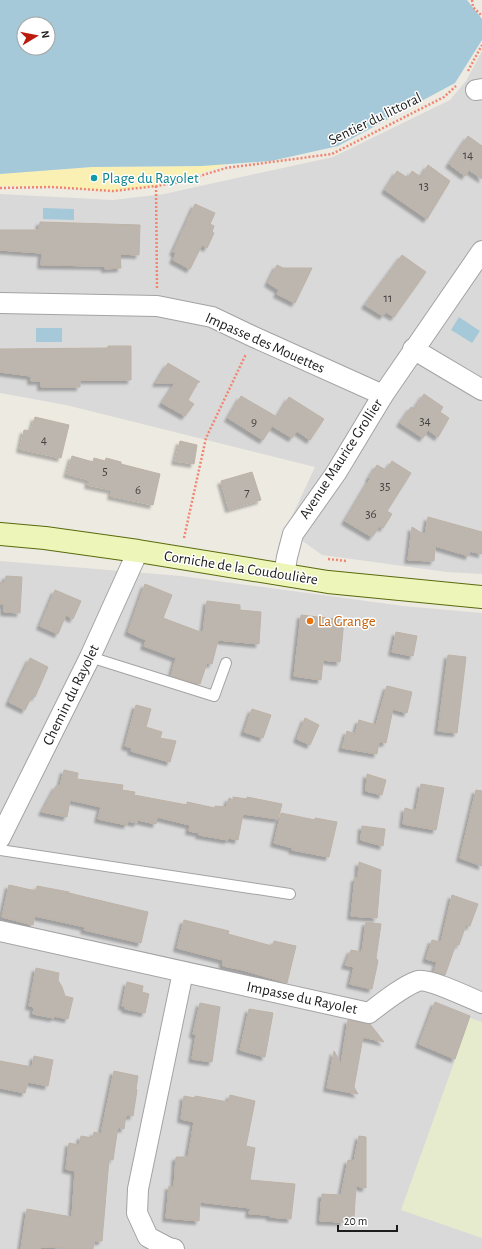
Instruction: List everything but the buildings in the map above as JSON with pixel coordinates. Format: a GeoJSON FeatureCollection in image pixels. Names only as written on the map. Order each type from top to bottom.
{"type":"FeatureCollection","features":[{"type":"Feature","properties":{"kind":"main road","name":"Corniche de la Coudoulière"},"geometry":{"type":"LineString","coordinates":[[0,534],[46,538],[138,551],[328,582],[482,597]]}},
{"type":"Feature","properties":{"kind":"street","name":"Avenue Maurice Grollier"},"geometry":{"type":"LineString","coordinates":[[284,575],[293,534],[336,473],[383,395],[413,349],[482,251]]}},
{"type":"Feature","properties":{"kind":"street","name":"Impasse des Mouettes"},"geometry":{"type":"LineString","coordinates":[[0,303],[157,306],[212,317],[383,395]]}},
{"type":"Feature","properties":{"kind":"street"},"geometry":{"type":"LineString","coordinates":[[413,349],[482,390]]}},
{"type":"Feature","properties":{"kind":"street","name":"Chemin du Rayolet"},"geometry":{"type":"LineString","coordinates":[[0,838],[90,656],[138,551]]}},
{"type":"Feature","properties":{"kind":"street","name":"Impasse du Rayolet"},"geometry":{"type":"LineString","coordinates":[[0,931],[369,1013],[405,988],[419,981],[429,982],[482,1002]]}},
{"type":"Feature","properties":{"kind":"street"},"geometry":{"type":"LineString","coordinates":[[174,1249],[148,1237],[137,1213],[137,1207],[138,1188],[183,972]]}},
{"type":"Feature","properties":{"kind":"lane"},"geometry":{"type":"LineString","coordinates":[[90,656],[214,696],[226,663]]}},
{"type":"Feature","properties":{"kind":"lane"},"geometry":{"type":"LineString","coordinates":[[0,850],[290,894]]}},
{"type":"Feature","properties":{"kind":"path"},"geometry":{"type":"LineString","coordinates":[[472,0],[473,8],[482,16]]}},
{"type":"Feature","properties":{"kind":"path","name":"Sentier du littoral"},"geometry":{"type":"LineString","coordinates":[[0,188],[51,187],[113,191],[180,182],[226,168],[332,154],[471,84],[482,45]]}},
{"type":"Feature","properties":{"kind":"path"},"geometry":{"type":"LineString","coordinates":[[156,186],[157,306]]}},
{"type":"Feature","properties":{"kind":"path"},"geometry":{"type":"LineString","coordinates":[[184,541],[206,438],[254,337]]}},
{"type":"Feature","properties":{"kind":"shaded area"},"geometry":{"type":"Polygon","coordinates":[[[482,51],[482,574],[447,572],[322,555],[286,529],[315,467],[66,405],[0,393],[0,194],[113,200],[164,194],[333,157],[450,100],[466,81],[482,51]]]}},
{"type":"Feature","properties":{"kind":"shaded area"},"geometry":{"type":"Polygon","coordinates":[[[0,561],[181,576],[403,606],[482,613],[482,1249],[0,1249],[0,561]]]}},
{"type":"Feature","properties":{"kind":"green space"},"geometry":{"type":"Polygon","coordinates":[[[470,1018],[482,1022],[482,1238],[401,1210],[470,1018]]]}},
{"type":"Feature","properties":{"kind":"sand","name":"Plage du Rayolet"},"geometry":{"type":"Polygon","coordinates":[[[228,164],[177,181],[156,186],[113,191],[51,187],[0,186],[0,174],[92,167],[202,166],[228,164]]]}},
{"type":"Feature","properties":{"kind":"water"},"geometry":{"type":"Polygon","coordinates":[[[0,0],[467,0],[482,19],[482,40],[455,83],[338,146],[271,161],[202,166],[92,167],[0,174],[0,0]]]}},
{"type":"Feature","properties":{"kind":"water"},"geometry":{"type":"Polygon","coordinates":[[[43,208],[74,209],[74,220],[43,219],[43,208]]]}},
{"type":"Feature","properties":{"kind":"water"},"geometry":{"type":"Polygon","coordinates":[[[459,317],[480,331],[472,343],[451,330],[459,317]]]}},
{"type":"Feature","properties":{"kind":"water"},"geometry":{"type":"Polygon","coordinates":[[[36,328],[62,328],[62,342],[36,342],[36,328]]]}},
{"type":"Feature","properties":{"kind":"place","name":"Plage du Rayolet"},"geometry":{"type":"Point","coordinates":[94,178]}},
{"type":"Feature","properties":{"kind":"place","name":"La Grange"},"geometry":{"type":"Point","coordinates":[310,621]}}]}
